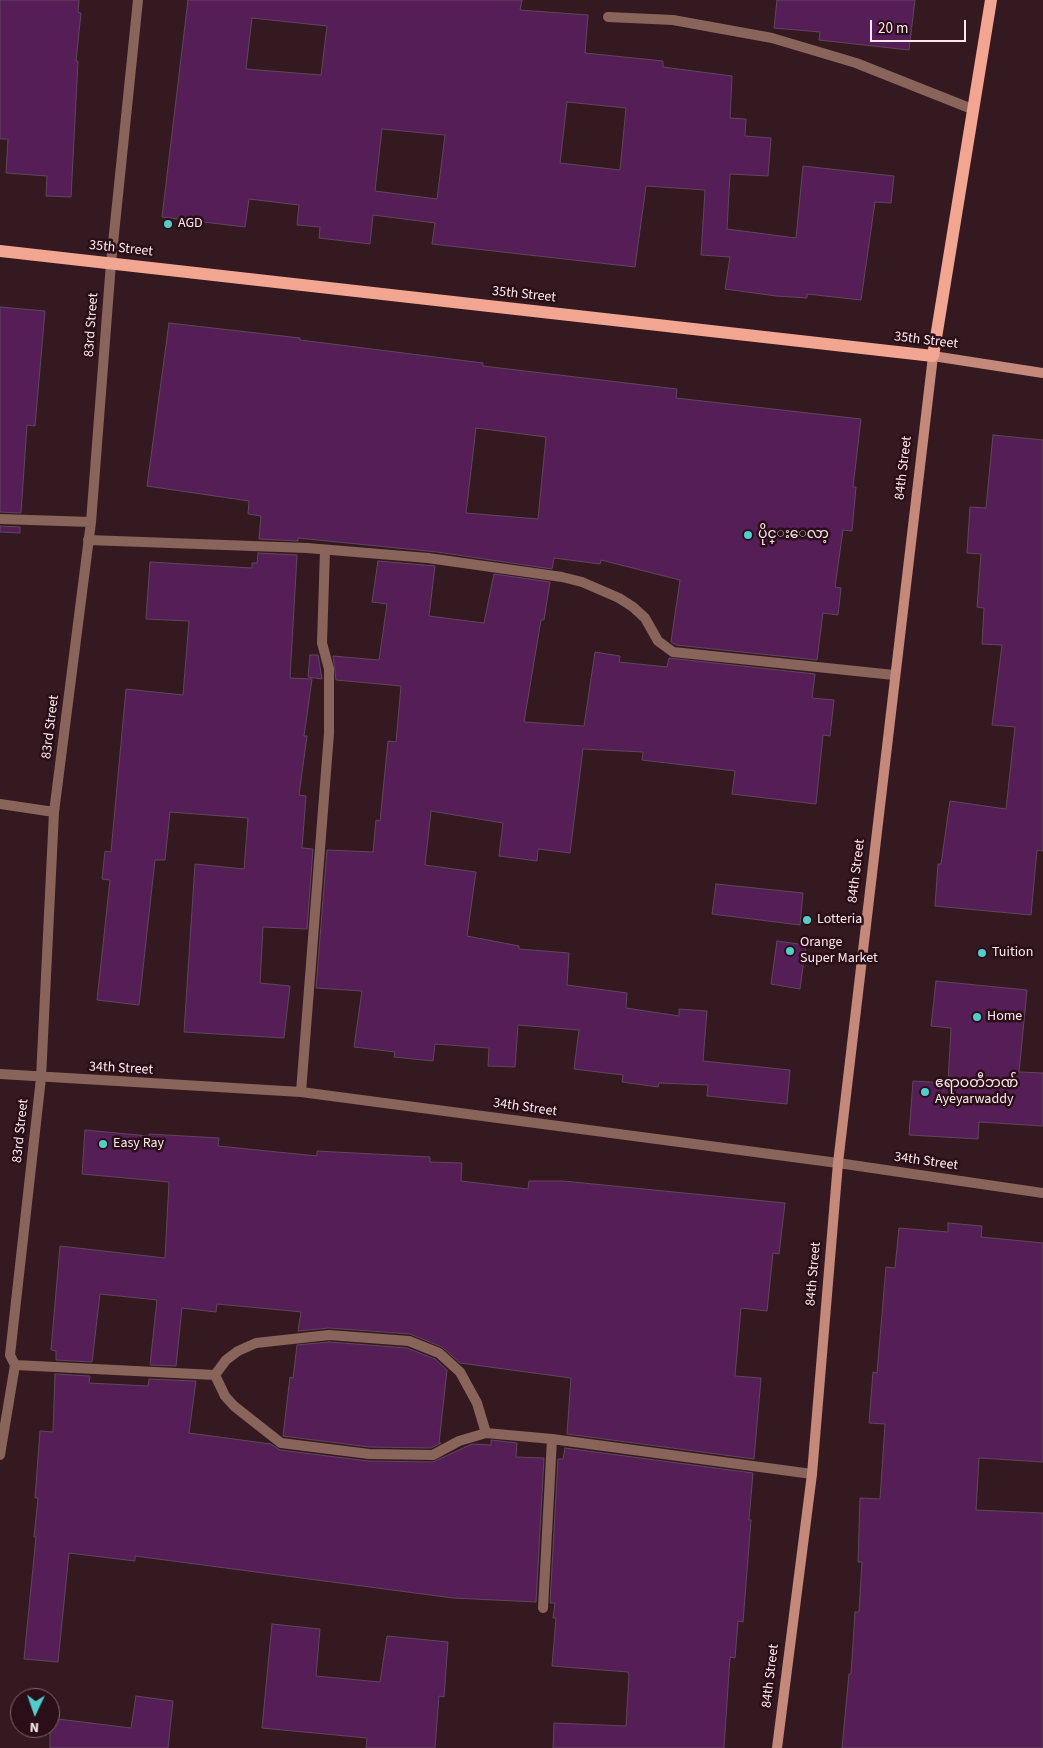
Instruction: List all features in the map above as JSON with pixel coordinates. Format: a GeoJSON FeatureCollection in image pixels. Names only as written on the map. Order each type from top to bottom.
{"type":"FeatureCollection","features":[{"type":"Feature","properties":{"kind":"main road","name":"84th Street"},"geometry":{"type":"LineString","coordinates":[[777,1748],[812,1474],[838,1163],[933,356],[991,0]]}},
{"type":"Feature","properties":{"kind":"main road","name":"35th Street"},"geometry":{"type":"LineString","coordinates":[[0,251],[933,356],[1043,373]]}},
{"type":"Feature","properties":{"kind":"street","name":"83rd Street"},"geometry":{"type":"LineString","coordinates":[[15,1365],[5,1354],[41,1078],[54,812],[90,522],[110,263],[138,0]]}},
{"type":"Feature","properties":{"kind":"street"},"geometry":{"type":"LineString","coordinates":[[608,17],[673,20],[772,38],[856,63],[972,109]]}},
{"type":"Feature","properties":{"kind":"street"},"geometry":{"type":"LineString","coordinates":[[0,519],[90,522]]}},
{"type":"Feature","properties":{"kind":"street"},"geometry":{"type":"LineString","coordinates":[[88,540],[325,550],[428,558],[562,577],[582,582],[619,598],[640,612],[658,641],[674,652],[894,675]]}},
{"type":"Feature","properties":{"kind":"street"},"geometry":{"type":"LineString","coordinates":[[300,1092],[329,733],[329,669],[322,643],[325,550]]}},
{"type":"Feature","properties":{"kind":"street"},"geometry":{"type":"LineString","coordinates":[[0,804],[54,812]]}},
{"type":"Feature","properties":{"kind":"street","name":"34th Street"},"geometry":{"type":"LineString","coordinates":[[0,1074],[41,1078],[300,1092],[838,1163],[1043,1194]]}},
{"type":"Feature","properties":{"kind":"street"},"geometry":{"type":"LineString","coordinates":[[215,1375],[226,1360],[238,1351],[256,1343],[329,1335],[409,1341],[440,1353],[460,1372],[478,1403],[486,1433]]}},
{"type":"Feature","properties":{"kind":"street"},"geometry":{"type":"LineString","coordinates":[[0,1455],[15,1365],[215,1375]]}},
{"type":"Feature","properties":{"kind":"street"},"geometry":{"type":"LineString","coordinates":[[215,1375],[225,1396],[234,1406],[281,1443],[369,1454],[433,1455],[459,1441],[486,1433],[552,1439],[812,1474]]}},
{"type":"Feature","properties":{"kind":"street"},"geometry":{"type":"LineString","coordinates":[[543,1608],[552,1439]]}},
{"type":"Feature","properties":{"kind":"building"},"geometry":{"type":"Polygon","coordinates":[[[0,0],[79,0],[78,12],[81,13],[76,61],[78,61],[71,197],[46,196],[47,176],[6,173],[8,139],[0,139],[0,0]]]}},
{"type":"Feature","properties":{"kind":"building"},"geometry":{"type":"Polygon","coordinates":[[[188,0],[522,0],[520,10],[588,15],[585,53],[663,61],[663,67],[732,76],[730,118],[746,119],[745,136],[771,138],[768,176],[730,174],[727,229],[796,238],[803,166],[894,176],[891,203],[875,202],[861,300],[807,294],[807,298],[776,296],[725,289],[730,257],[701,255],[705,190],[646,186],[635,267],[432,244],[435,223],[373,215],[370,244],[319,238],[320,227],[297,225],[299,205],[249,199],[245,227],[162,217],[188,0]],[[252,18],[246,69],[321,75],[327,26],[252,18]],[[567,102],[560,163],[620,170],[626,108],[567,102]],[[382,129],[375,191],[437,199],[445,135],[382,129]]]}},
{"type":"Feature","properties":{"kind":"building"},"geometry":{"type":"Polygon","coordinates":[[[777,0],[915,0],[909,50],[819,40],[820,32],[774,28],[777,0]]]}},
{"type":"Feature","properties":{"kind":"building"},"geometry":{"type":"Polygon","coordinates":[[[0,307],[45,311],[35,426],[27,425],[21,513],[0,512],[0,307]]]}},
{"type":"Feature","properties":{"kind":"building"},"geometry":{"type":"Polygon","coordinates":[[[169,323],[300,338],[300,340],[483,363],[483,366],[677,389],[676,398],[861,419],[853,487],[856,487],[852,531],[843,530],[835,587],[841,588],[838,615],[823,613],[817,660],[676,645],[671,642],[680,580],[601,560],[600,564],[554,558],[552,569],[437,552],[298,538],[298,541],[259,539],[261,516],[248,514],[249,501],[147,486],[169,323]],[[476,428],[466,513],[538,519],[546,437],[476,428]]]}},
{"type":"Feature","properties":{"kind":"building"},"geometry":{"type":"Polygon","coordinates":[[[993,435],[1043,440],[1043,851],[1037,850],[1031,915],[935,906],[938,864],[941,864],[950,801],[1006,809],[1015,727],[992,725],[1002,645],[982,644],[984,608],[977,607],[981,554],[967,553],[970,507],[986,508],[993,435]]]}},
{"type":"Feature","properties":{"kind":"building"},"geometry":{"type":"Polygon","coordinates":[[[0,526],[20,527],[20,533],[0,532],[0,526]]]}},
{"type":"Feature","properties":{"kind":"building"},"geometry":{"type":"Polygon","coordinates":[[[258,553],[297,555],[290,678],[312,679],[304,736],[307,736],[299,795],[306,796],[302,848],[313,849],[307,929],[263,927],[260,983],[290,986],[284,1038],[184,1032],[195,864],[244,869],[248,818],[170,812],[165,860],[155,860],[139,1005],[97,1000],[110,880],[102,879],[105,851],[111,852],[126,689],[183,695],[189,621],[146,619],[150,562],[252,568],[252,563],[257,563],[258,553]]]}},
{"type":"Feature","properties":{"kind":"building"},"geometry":{"type":"Polygon","coordinates":[[[378,561],[435,566],[429,616],[484,623],[494,574],[550,582],[544,620],[541,620],[524,722],[584,726],[595,652],[620,656],[619,662],[667,667],[669,658],[815,674],[812,698],[834,700],[830,736],[823,735],[816,804],[732,794],[735,771],[642,760],[643,752],[583,749],[570,853],[538,849],[537,861],[499,856],[503,823],[431,811],[425,865],[476,872],[467,936],[519,946],[519,949],[569,953],[567,985],[627,993],[626,1008],[679,1016],[679,1009],[707,1011],[703,1061],[790,1070],[787,1104],[707,1096],[708,1085],[659,1083],[658,1087],[622,1082],[623,1075],[574,1069],[579,1030],[518,1025],[515,1067],[488,1066],[489,1048],[435,1044],[433,1061],[394,1057],[395,1052],[354,1047],[362,991],[316,988],[327,850],[373,852],[376,820],[380,821],[388,741],[396,742],[401,686],[336,680],[333,656],[379,660],[387,604],[372,602],[378,561]]]}},
{"type":"Feature","properties":{"kind":"building"},"geometry":{"type":"Polygon","coordinates":[[[310,655],[318,655],[322,679],[308,677],[310,655]]]}},
{"type":"Feature","properties":{"kind":"building"},"geometry":{"type":"Polygon","coordinates":[[[716,884],[803,893],[800,925],[712,914],[716,884]]]}},
{"type":"Feature","properties":{"kind":"building"},"geometry":{"type":"Polygon","coordinates":[[[777,941],[806,945],[800,989],[771,984],[777,941]]]}},
{"type":"Feature","properties":{"kind":"building"},"geometry":{"type":"Polygon","coordinates":[[[936,981],[1027,990],[1019,1072],[1043,1073],[1043,1126],[979,1122],[978,1139],[909,1135],[913,1081],[948,1083],[951,1028],[931,1026],[936,981]]]}},
{"type":"Feature","properties":{"kind":"building"},"geometry":{"type":"Polygon","coordinates":[[[85,1130],[149,1136],[149,1134],[219,1138],[218,1146],[317,1156],[317,1151],[430,1157],[430,1162],[462,1163],[461,1181],[528,1189],[529,1181],[563,1181],[785,1203],[779,1254],[773,1253],[767,1311],[741,1308],[735,1376],[761,1378],[754,1459],[567,1434],[571,1378],[460,1363],[442,1347],[410,1334],[329,1328],[298,1331],[301,1312],[217,1304],[216,1312],[182,1308],[176,1366],[150,1365],[157,1300],[100,1294],[92,1362],[56,1360],[56,1351],[51,1350],[60,1246],[165,1258],[169,1182],[82,1174],[85,1130]]]}},
{"type":"Feature","properties":{"kind":"building"},"geometry":{"type":"Polygon","coordinates":[[[948,1223],[982,1226],[981,1237],[1043,1243],[1043,1462],[979,1458],[976,1510],[1043,1513],[1043,1748],[842,1748],[849,1674],[851,1674],[855,1612],[859,1612],[862,1562],[858,1562],[860,1498],[880,1499],[885,1424],[869,1423],[873,1372],[877,1373],[886,1267],[895,1268],[899,1228],[948,1232],[948,1223]]]}},
{"type":"Feature","properties":{"kind":"building"},"geometry":{"type":"Polygon","coordinates":[[[329,1342],[407,1348],[435,1359],[447,1370],[439,1443],[441,1443],[431,1448],[369,1447],[283,1436],[290,1377],[293,1378],[297,1345],[329,1342]]]}},
{"type":"Feature","properties":{"kind":"building"},"geometry":{"type":"Polygon","coordinates":[[[55,1374],[90,1376],[89,1383],[148,1386],[149,1379],[196,1381],[189,1433],[271,1444],[280,1450],[368,1461],[433,1462],[472,1444],[491,1445],[491,1440],[517,1443],[516,1457],[544,1458],[536,1602],[453,1598],[135,1556],[135,1561],[69,1553],[58,1662],[24,1659],[36,1537],[34,1537],[38,1498],[35,1498],[40,1431],[53,1432],[55,1374]]]}},
{"type":"Feature","properties":{"kind":"building"},"geometry":{"type":"Polygon","coordinates":[[[565,1448],[753,1473],[743,1622],[738,1621],[735,1658],[730,1657],[724,1748],[553,1748],[554,1723],[626,1726],[629,1675],[628,1672],[552,1666],[556,1618],[553,1618],[555,1603],[550,1603],[558,1459],[563,1459],[565,1448]]]}},
{"type":"Feature","properties":{"kind":"building"},"geometry":{"type":"Polygon","coordinates":[[[272,1624],[320,1629],[316,1676],[380,1682],[387,1636],[448,1642],[444,1697],[439,1696],[435,1748],[366,1748],[367,1738],[262,1728],[272,1624]]]}},
{"type":"Feature","properties":{"kind":"building"},"geometry":{"type":"Polygon","coordinates":[[[136,1696],[173,1701],[168,1748],[50,1748],[50,1738],[60,1738],[60,1719],[131,1728],[136,1696]]]}},
{"type":"Feature","properties":{"kind":"place","name":"AGD"},"geometry":{"type":"Point","coordinates":[168,224]}},
{"type":"Feature","properties":{"kind":"place","name":"ပိုင္းေလာ့"},"geometry":{"type":"Point","coordinates":[748,535]}},
{"type":"Feature","properties":{"kind":"place","name":"Lotteria"},"geometry":{"type":"Point","coordinates":[807,920]}},
{"type":"Feature","properties":{"kind":"place","name":"Orange Super Market"},"geometry":{"type":"Point","coordinates":[790,951]}},
{"type":"Feature","properties":{"kind":"place","name":"Tuition"},"geometry":{"type":"Point","coordinates":[982,953]}},
{"type":"Feature","properties":{"kind":"place","name":"Home"},"geometry":{"type":"Point","coordinates":[977,1017]}},
{"type":"Feature","properties":{"kind":"place","name":"ဧရာဝတီဘဏ် Ayeyarwaddy"},"geometry":{"type":"Point","coordinates":[925,1092]}},
{"type":"Feature","properties":{"kind":"place","name":"Easy Ray"},"geometry":{"type":"Point","coordinates":[103,1144]}}]}
